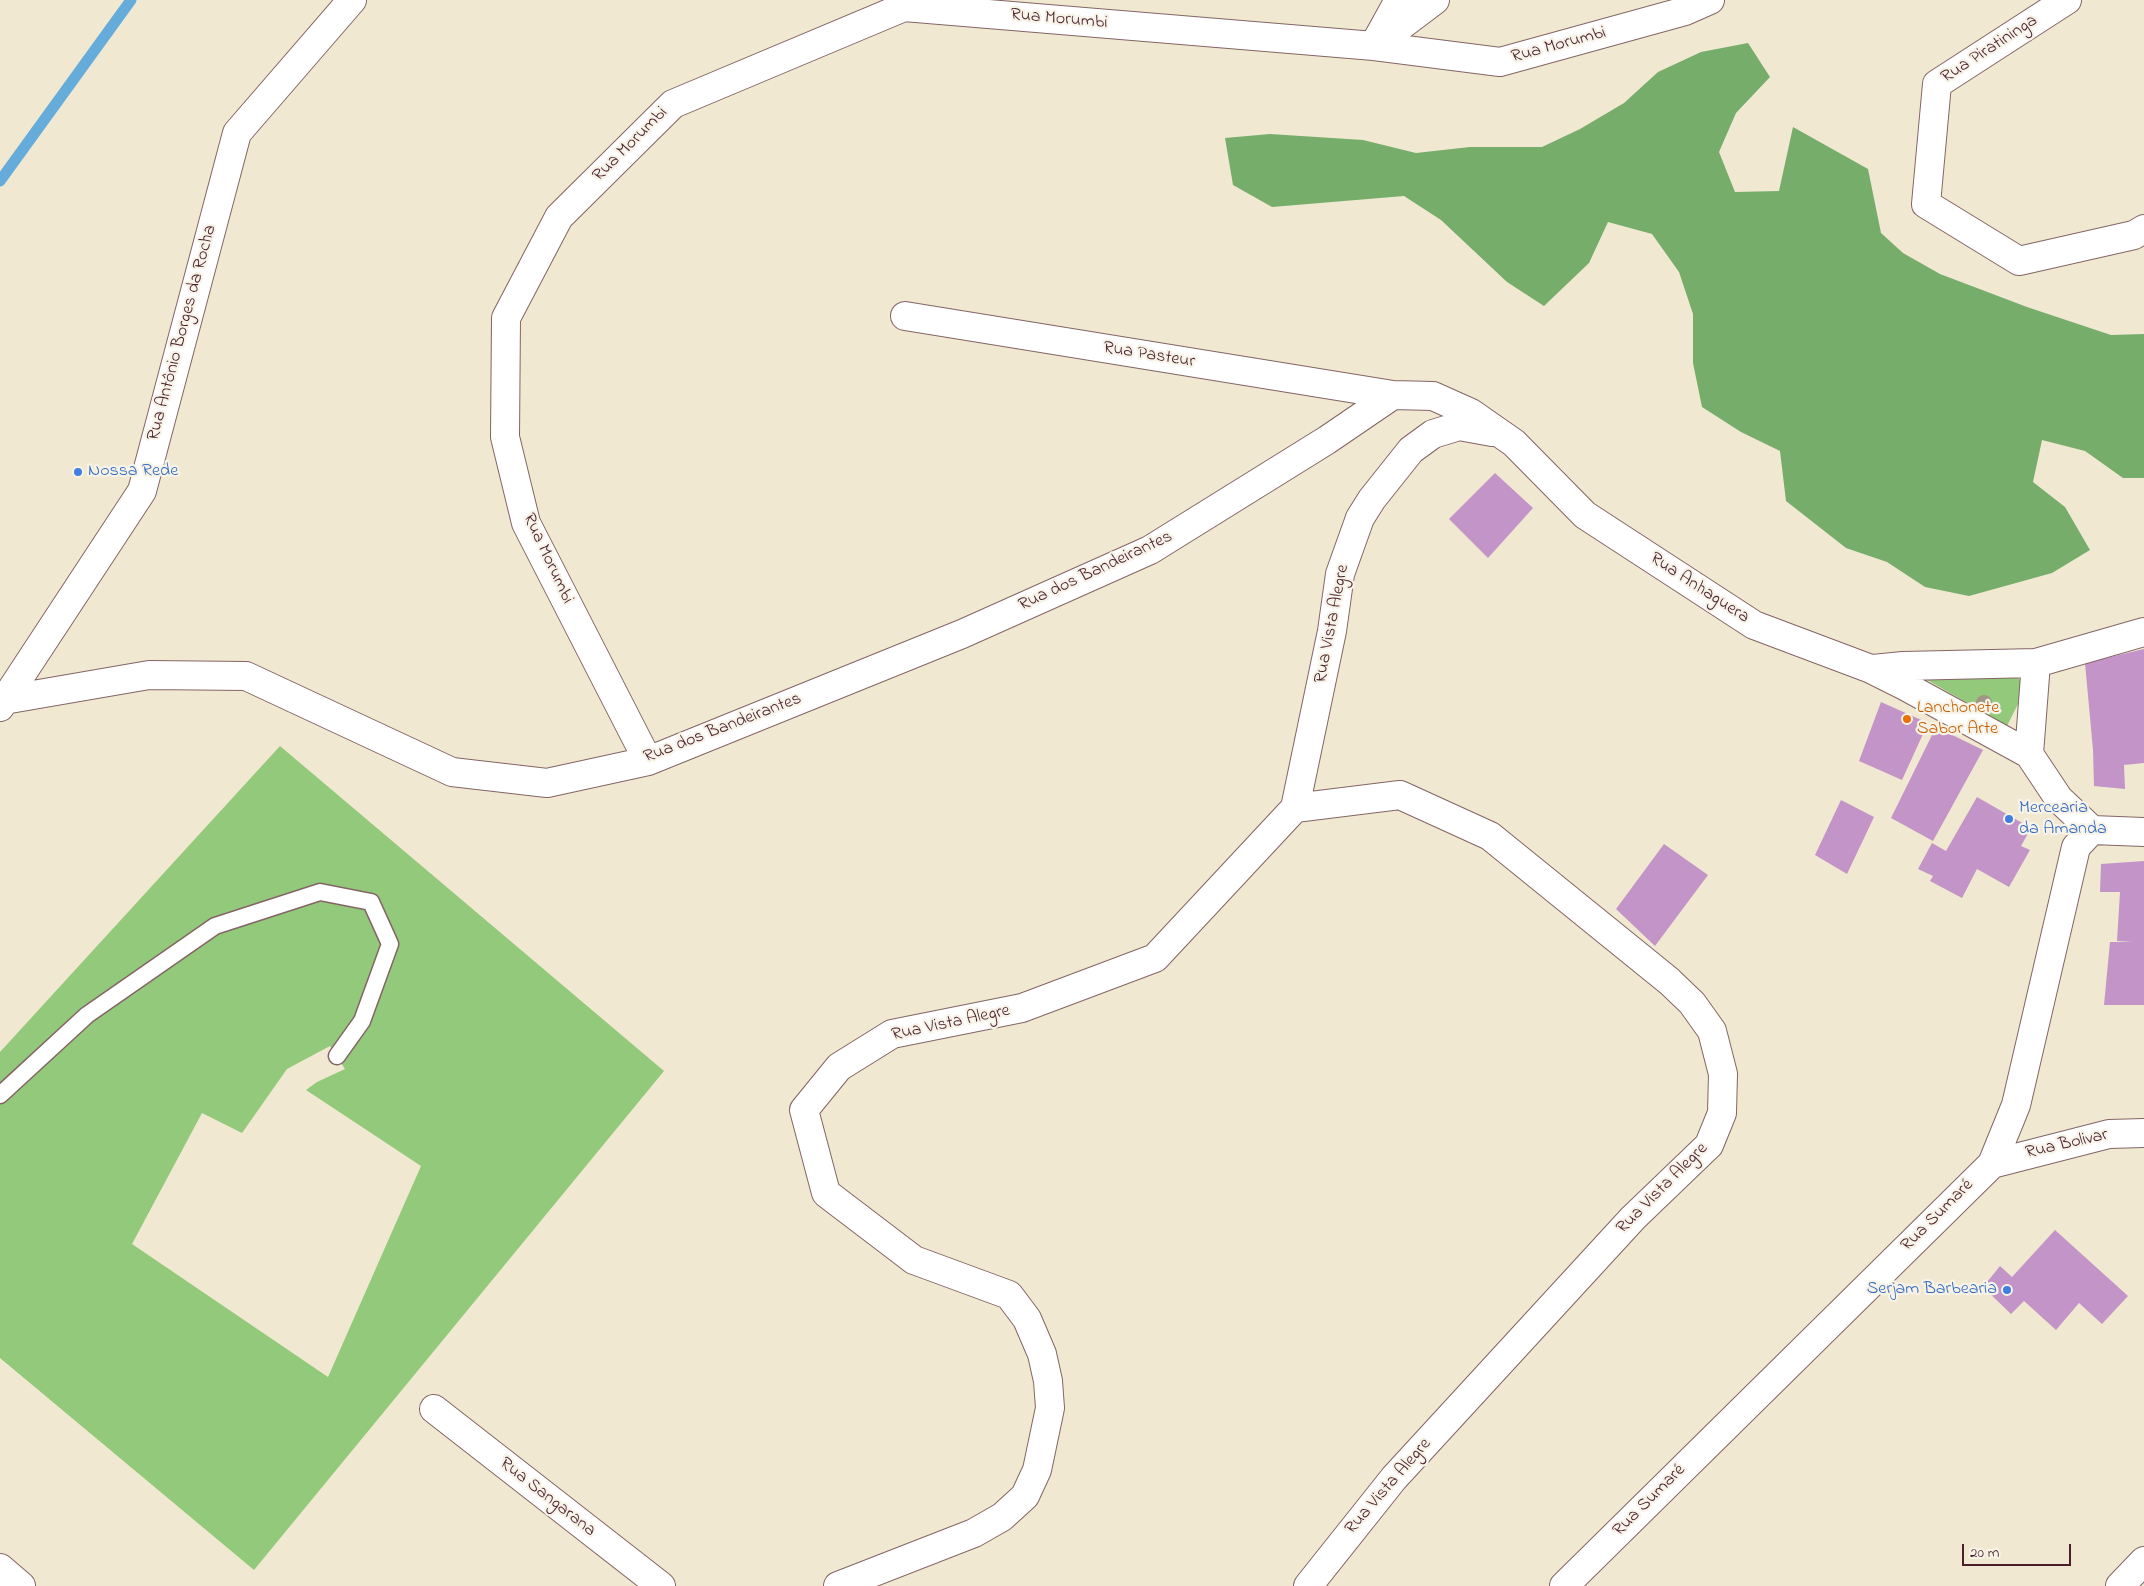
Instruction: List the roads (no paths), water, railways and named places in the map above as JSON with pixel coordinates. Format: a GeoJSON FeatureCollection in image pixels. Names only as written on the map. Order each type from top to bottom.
{"type":"FeatureCollection","features":[{"type":"Feature","properties":{"kind":"main road","name":"Rua Antônio Borges da Rocha"},"geometry":{"type":"LineString","coordinates":[[2,704],[142,491],[237,133],[352,0]]}},
{"type":"Feature","properties":{"kind":"main road"},"geometry":{"type":"LineString","coordinates":[[1374,46],[1400,0]]}},
{"type":"Feature","properties":{"kind":"main road"},"geometry":{"type":"LineString","coordinates":[[1374,46],[1435,0]]}},
{"type":"Feature","properties":{"kind":"main road","name":"Rua Morumbi"},"geometry":{"type":"LineString","coordinates":[[648,761],[526,523],[505,437],[506,318],[559,217],[673,104],[904,7],[1374,46],[1500,62],[1686,11],[1710,0]]}},
{"type":"Feature","properties":{"kind":"main road","name":"Rua Piratininga"},"geometry":{"type":"LineString","coordinates":[[2067,0],[1937,84],[1926,204],[2019,261],[2134,235],[2144,228]]}},
{"type":"Feature","properties":{"kind":"main road","name":"Rua Pasteur"},"geometry":{"type":"LineString","coordinates":[[905,316],[1393,395]]}},
{"type":"Feature","properties":{"kind":"main road","name":"Rua dos Bandeirantes"},"geometry":{"type":"LineString","coordinates":[[2,704],[149,675],[246,676],[452,772],[547,783],[648,761],[962,634],[1150,550],[1327,440],[1393,395]]}},
{"type":"Feature","properties":{"kind":"main road","name":"Rua Anhaguera"},"geometry":{"type":"LineString","coordinates":[[1393,395],[1433,396],[1471,413],[1514,443],[1585,515],[1754,625],[1871,669],[1904,676],[2029,754]]}},
{"type":"Feature","properties":{"kind":"main road","name":"Rua Vista Alegre"},"geometry":{"type":"LineString","coordinates":[[838,1586],[974,1533],[1002,1517],[1025,1496],[1037,1470],[1050,1408],[1048,1381],[1042,1354],[1027,1319],[1009,1295],[914,1260],[826,1193],[804,1110],[839,1067],[892,1034],[1022,1008],[1154,958],[1295,808],[1332,630],[1340,574],[1360,518],[1372,499],[1411,450],[1433,434],[1459,426],[1490,431],[1514,443]]}},
{"type":"Feature","properties":{"kind":"main road"},"geometry":{"type":"LineString","coordinates":[[1904,676],[2036,663],[2144,632]]}},
{"type":"Feature","properties":{"kind":"main road"},"geometry":{"type":"LineString","coordinates":[[2036,663],[2029,754],[2059,799],[2092,830],[2144,832]]}},
{"type":"Feature","properties":{"kind":"main road","name":"Rua Vista Alegre"},"geometry":{"type":"LineString","coordinates":[[1295,808],[1400,795],[1490,836],[1669,981],[1692,1003],[1712,1031],[1724,1074],[1722,1113],[1709,1145],[1633,1218],[1394,1478],[1308,1586]]}},
{"type":"Feature","properties":{"kind":"main road","name":"Rua Sumaré"},"geometry":{"type":"LineString","coordinates":[[1564,1586],[1992,1164],[2016,1105],[2076,847],[2092,830]]}},
{"type":"Feature","properties":{"kind":"main road","name":"Rua Bolivar"},"geometry":{"type":"LineString","coordinates":[[1992,1164],[2109,1134],[2144,1134]]}},
{"type":"Feature","properties":{"kind":"main road","name":"Rua Sangarana"},"geometry":{"type":"LineString","coordinates":[[434,1409],[661,1586]]}},
{"type":"Feature","properties":{"kind":"main road"},"geometry":{"type":"LineString","coordinates":[[2120,1586],[2144,1561]]}},
{"type":"Feature","properties":{"kind":"main road"},"geometry":{"type":"LineString","coordinates":[[0,1568],[21,1586]]}},
{"type":"Feature","properties":{"kind":"lane"},"geometry":{"type":"LineString","coordinates":[[0,1095],[87,1015],[215,926],[320,892],[371,902],[390,944],[362,1021],[337,1056]]}},
{"type":"Feature","properties":{"kind":"waterway"},"geometry":{"type":"LineString","coordinates":[[0,181],[131,0]]}},
{"type":"Feature","properties":{"kind":"place","name":"Nossa Rede"},"geometry":{"type":"Point","coordinates":[78,472]}},
{"type":"Feature","properties":{"kind":"place","name":"Lanchonete Sabor Arte"},"geometry":{"type":"Point","coordinates":[1907,719]}},
{"type":"Feature","properties":{"kind":"place","name":"Mercearia da Amanda"},"geometry":{"type":"Point","coordinates":[2009,819]}},
{"type":"Feature","properties":{"kind":"place","name":"Serjam Barbearia"},"geometry":{"type":"Point","coordinates":[2007,1290]}}]}
